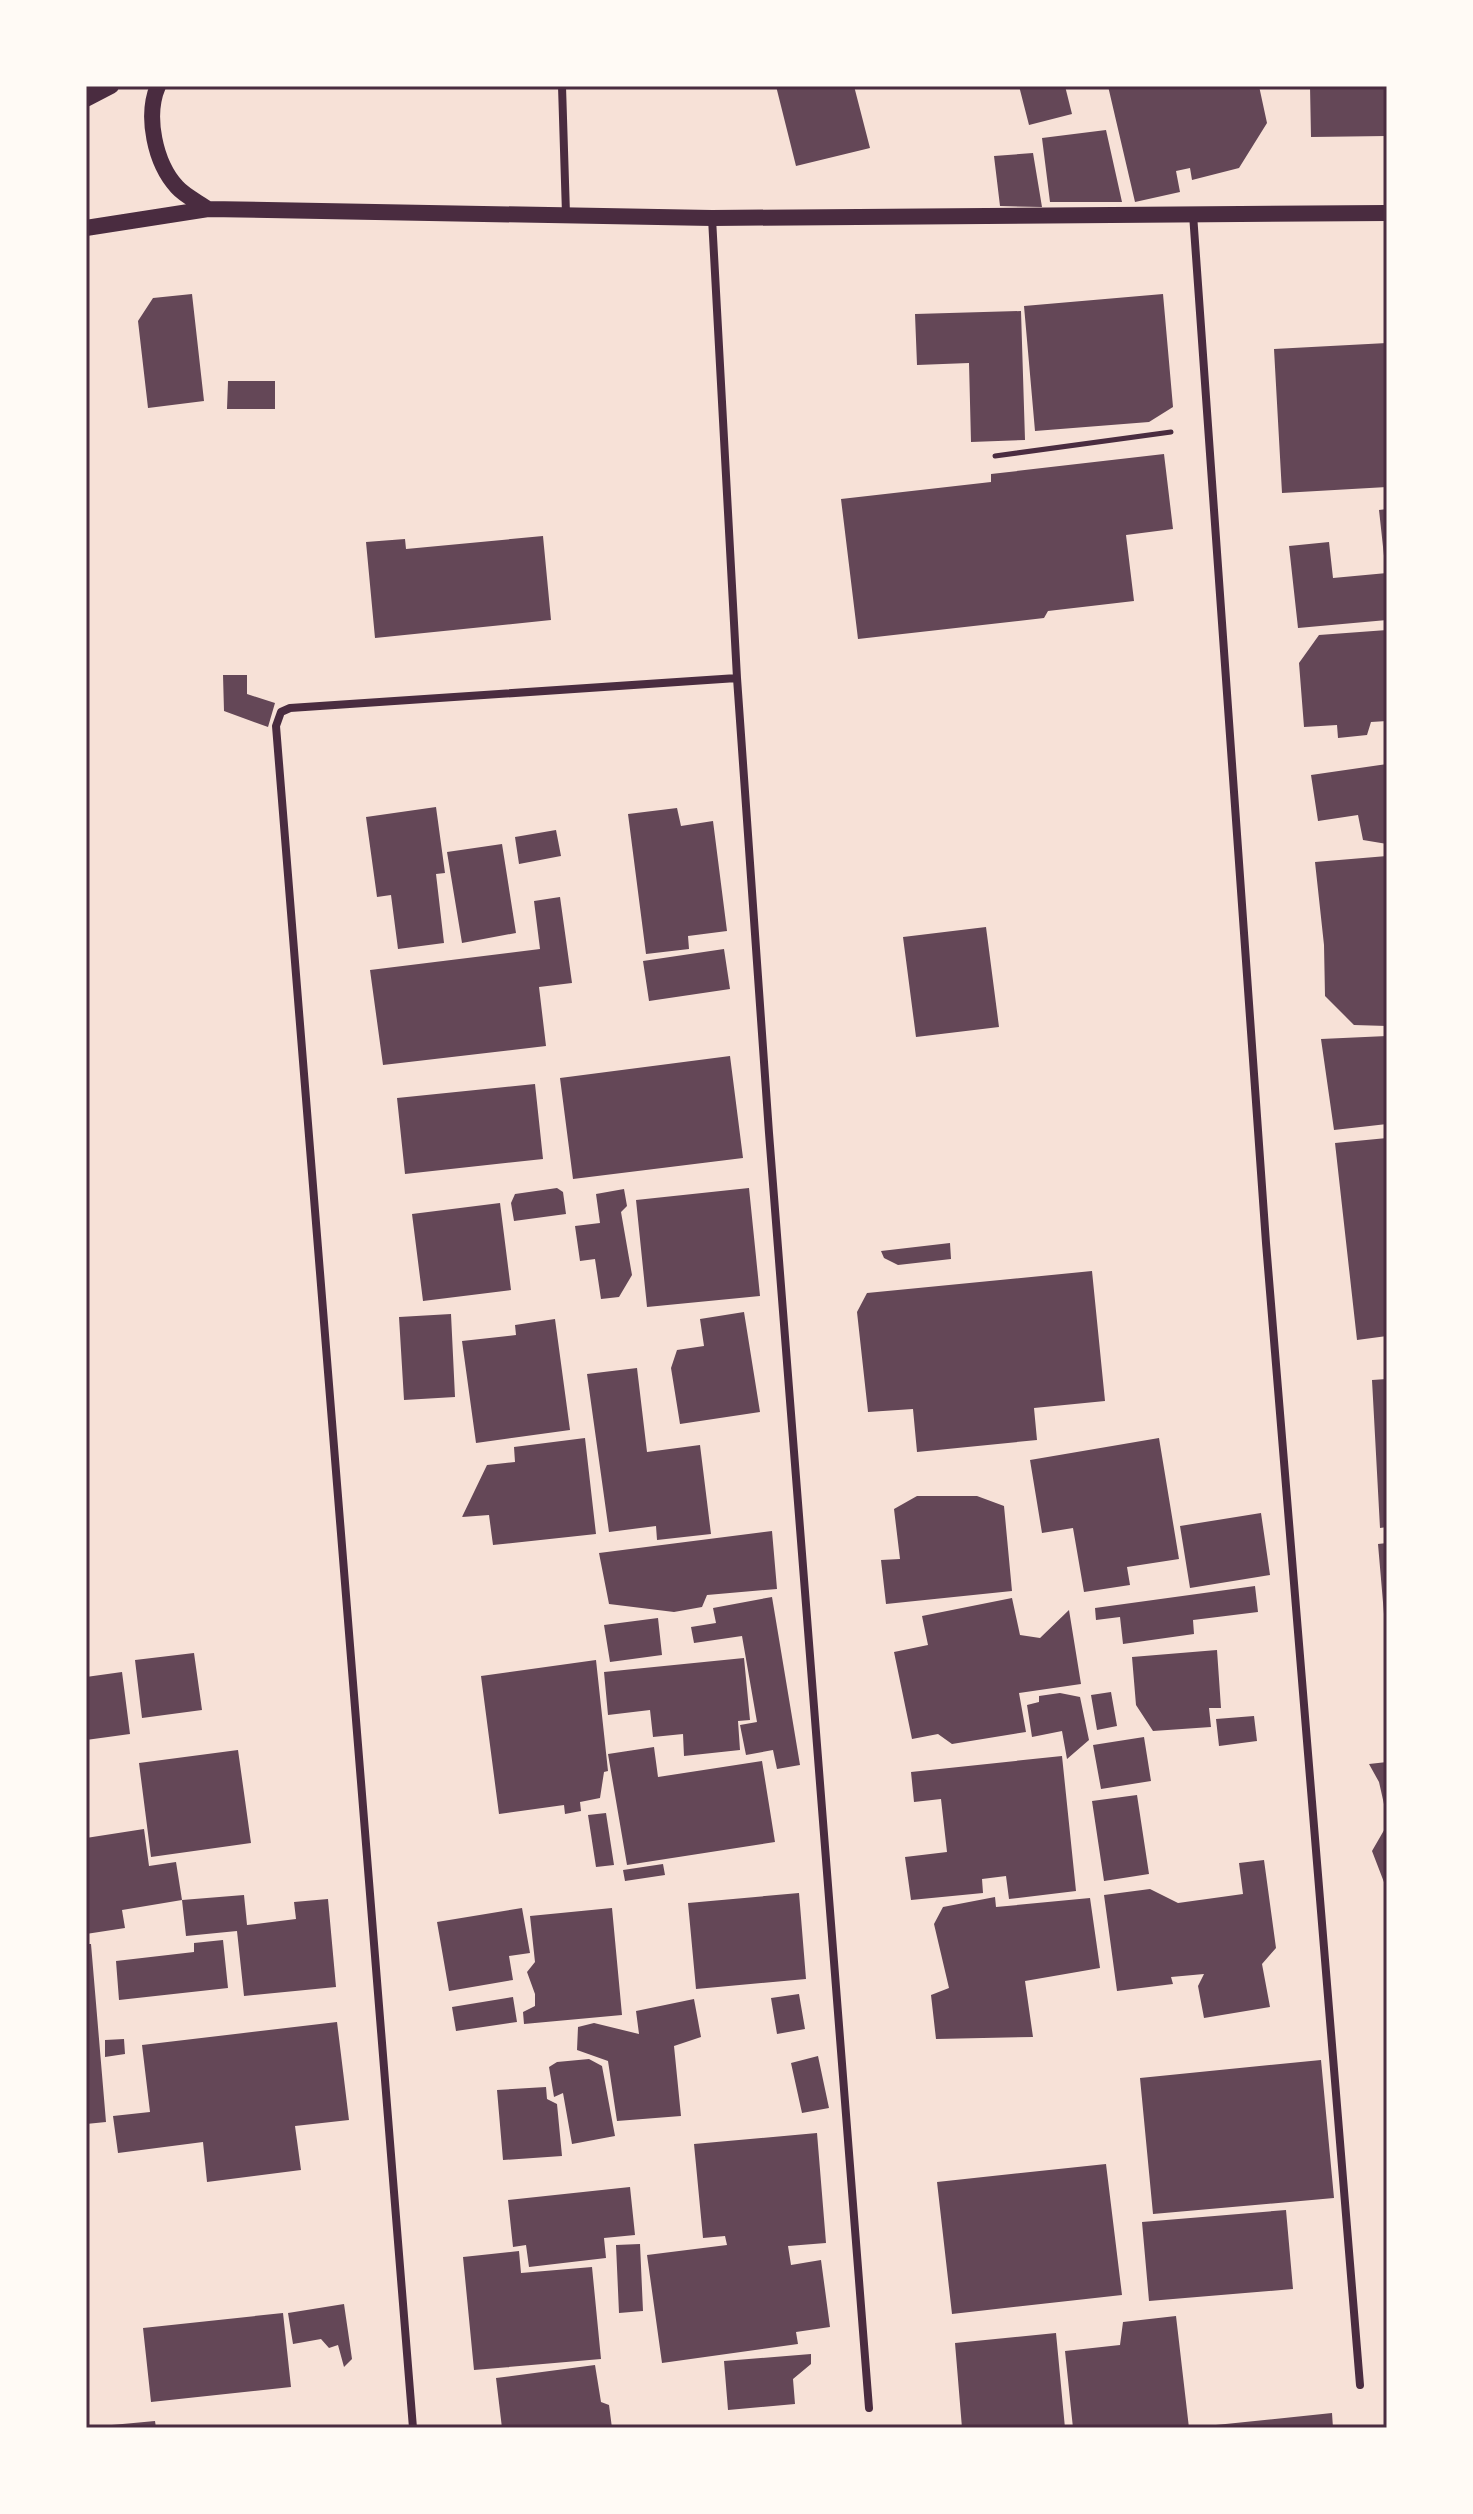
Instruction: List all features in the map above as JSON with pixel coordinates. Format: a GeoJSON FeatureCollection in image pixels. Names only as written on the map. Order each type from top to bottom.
{"type":"FeatureCollection","features":[{"type":"Feature","properties":{"kind":"main road"},"geometry":{"type":"LineString","coordinates":[[86,99],[111,86]]}},
{"type":"Feature","properties":{"kind":"main road"},"geometry":{"type":"LineString","coordinates":[[158,86],[152,120],[154,139],[167,173],[179,189],[208,209]]}},
{"type":"Feature","properties":{"kind":"main road"},"geometry":{"type":"LineString","coordinates":[[86,228],[208,209],[712,218],[1387,213]]}},
{"type":"Feature","properties":{"kind":"street"},"geometry":{"type":"LineString","coordinates":[[562,86],[566,214]]}},
{"type":"Feature","properties":{"kind":"street"},"geometry":{"type":"LineString","coordinates":[[1193,214],[1266,1243],[1360,2385]]}},
{"type":"Feature","properties":{"kind":"street"},"geometry":{"type":"LineString","coordinates":[[712,218],[737,678],[769,1133],[869,2408]]}},
{"type":"Feature","properties":{"kind":"street"},"geometry":{"type":"LineString","coordinates":[[413,2428],[276,726],[281,712],[290,708],[737,678]]}},
{"type":"Feature","properties":{"kind":"path"},"geometry":{"type":"LineString","coordinates":[[995,456],[1207,427]]}},
{"type":"Feature","properties":{"kind":"building"},"geometry":{"type":"Polygon","coordinates":[[[776,86],[854,86],[870,148],[796,166],[776,86]]]}},
{"type":"Feature","properties":{"kind":"building"},"geometry":{"type":"Polygon","coordinates":[[[1019,86],[1065,86],[1072,114],[1029,125],[1019,86]]]}},
{"type":"Feature","properties":{"kind":"building"},"geometry":{"type":"Polygon","coordinates":[[[1108,86],[1259,86],[1267,123],[1239,168],[1192,180],[1190,168],[1176,171],[1180,192],[1135,202],[1108,86]]]}},
{"type":"Feature","properties":{"kind":"building"},"geometry":{"type":"Polygon","coordinates":[[[1310,86],[1387,86],[1387,136],[1311,137],[1310,86]]]}},
{"type":"Feature","properties":{"kind":"building"},"geometry":{"type":"Polygon","coordinates":[[[1106,130],[1122,202],[1050,202],[1042,138],[1106,130]]]}},
{"type":"Feature","properties":{"kind":"building"},"geometry":{"type":"Polygon","coordinates":[[[1033,153],[1042,207],[1000,206],[994,156],[1033,153]]]}},
{"type":"Feature","properties":{"kind":"building"},"geometry":{"type":"Polygon","coordinates":[[[192,294],[204,401],[148,408],[138,321],[153,298],[192,294]]]}},
{"type":"Feature","properties":{"kind":"building"},"geometry":{"type":"Polygon","coordinates":[[[1163,294],[1173,407],[1149,422],[1035,431],[1024,306],[1163,294]]]}},
{"type":"Feature","properties":{"kind":"building"},"geometry":{"type":"Polygon","coordinates":[[[1021,311],[1025,440],[971,442],[969,363],[917,365],[915,314],[1021,311]]]}},
{"type":"Feature","properties":{"kind":"building"},"geometry":{"type":"Polygon","coordinates":[[[1387,343],[1387,487],[1282,493],[1274,349],[1387,343]]]}},
{"type":"Feature","properties":{"kind":"building"},"geometry":{"type":"Polygon","coordinates":[[[228,381],[275,381],[275,409],[227,409],[228,381]]]}},
{"type":"Feature","properties":{"kind":"building"},"geometry":{"type":"Polygon","coordinates":[[[1164,454],[1173,529],[1126,535],[1134,601],[1048,611],[1044,618],[858,639],[841,499],[991,482],[991,474],[1164,454]]]}},
{"type":"Feature","properties":{"kind":"building"},"geometry":{"type":"Polygon","coordinates":[[[1387,509],[1387,565],[1385,565],[1379,510],[1387,509]]]}},
{"type":"Feature","properties":{"kind":"building"},"geometry":{"type":"Polygon","coordinates":[[[543,536],[551,620],[375,638],[366,542],[405,539],[406,549],[543,536]]]}},
{"type":"Feature","properties":{"kind":"building"},"geometry":{"type":"Polygon","coordinates":[[[1329,542],[1333,578],[1387,573],[1387,620],[1298,628],[1289,546],[1329,542]]]}},
{"type":"Feature","properties":{"kind":"building"},"geometry":{"type":"Polygon","coordinates":[[[1387,630],[1387,721],[1371,722],[1367,735],[1338,738],[1337,725],[1304,727],[1299,663],[1319,635],[1387,630]]]}},
{"type":"Feature","properties":{"kind":"building"},"geometry":{"type":"Polygon","coordinates":[[[223,675],[247,675],[247,694],[275,703],[268,727],[224,711],[223,675]]]}},
{"type":"Feature","properties":{"kind":"building"},"geometry":{"type":"Polygon","coordinates":[[[1387,764],[1387,844],[1363,840],[1358,815],[1318,821],[1311,775],[1387,764]]]}},
{"type":"Feature","properties":{"kind":"building"},"geometry":{"type":"Polygon","coordinates":[[[436,807],[445,873],[436,874],[444,943],[398,949],[391,895],[377,897],[366,817],[436,807]]]}},
{"type":"Feature","properties":{"kind":"building"},"geometry":{"type":"Polygon","coordinates":[[[677,808],[681,826],[713,821],[727,931],[688,936],[689,949],[646,954],[628,814],[677,808]]]}},
{"type":"Feature","properties":{"kind":"building"},"geometry":{"type":"Polygon","coordinates":[[[556,830],[561,856],[519,864],[515,837],[556,830]]]}},
{"type":"Feature","properties":{"kind":"building"},"geometry":{"type":"Polygon","coordinates":[[[502,844],[516,933],[462,943],[447,852],[502,844]]]}},
{"type":"Feature","properties":{"kind":"building"},"geometry":{"type":"Polygon","coordinates":[[[1387,856],[1387,1026],[1354,1025],[1325,996],[1324,945],[1315,862],[1387,856]]]}},
{"type":"Feature","properties":{"kind":"building"},"geometry":{"type":"Polygon","coordinates":[[[560,897],[572,983],[539,987],[546,1046],[383,1065],[370,970],[540,949],[534,901],[560,897]]]}},
{"type":"Feature","properties":{"kind":"building"},"geometry":{"type":"Polygon","coordinates":[[[986,927],[999,1027],[916,1037],[903,937],[986,927]]]}},
{"type":"Feature","properties":{"kind":"building"},"geometry":{"type":"Polygon","coordinates":[[[724,949],[730,989],[649,1001],[643,961],[724,949]]]}},
{"type":"Feature","properties":{"kind":"building"},"geometry":{"type":"Polygon","coordinates":[[[1387,1036],[1387,1124],[1334,1130],[1321,1039],[1387,1036]]]}},
{"type":"Feature","properties":{"kind":"building"},"geometry":{"type":"Polygon","coordinates":[[[730,1056],[743,1158],[573,1179],[560,1078],[730,1056]]]}},
{"type":"Feature","properties":{"kind":"building"},"geometry":{"type":"Polygon","coordinates":[[[535,1084],[543,1159],[405,1174],[397,1098],[535,1084]]]}},
{"type":"Feature","properties":{"kind":"building"},"geometry":{"type":"Polygon","coordinates":[[[1387,1138],[1387,1336],[1357,1340],[1335,1143],[1387,1138]]]}},
{"type":"Feature","properties":{"kind":"building"},"geometry":{"type":"Polygon","coordinates":[[[557,1188],[563,1192],[566,1214],[514,1221],[511,1203],[515,1194],[557,1188]]]}},
{"type":"Feature","properties":{"kind":"building"},"geometry":{"type":"Polygon","coordinates":[[[749,1188],[760,1296],[647,1307],[636,1200],[749,1188]]]}},
{"type":"Feature","properties":{"kind":"building"},"geometry":{"type":"Polygon","coordinates":[[[624,1189],[627,1206],[621,1212],[632,1275],[619,1297],[601,1299],[595,1259],[580,1261],[575,1226],[600,1223],[596,1194],[624,1189]]]}},
{"type":"Feature","properties":{"kind":"building"},"geometry":{"type":"Polygon","coordinates":[[[500,1203],[511,1290],[423,1301],[412,1214],[500,1203]]]}},
{"type":"Feature","properties":{"kind":"building"},"geometry":{"type":"Polygon","coordinates":[[[950,1243],[951,1259],[898,1265],[884,1258],[881,1251],[950,1243]]]}},
{"type":"Feature","properties":{"kind":"building"},"geometry":{"type":"Polygon","coordinates":[[[1092,1271],[1105,1401],[1034,1408],[1037,1440],[917,1452],[913,1409],[868,1412],[857,1312],[867,1293],[1092,1271]]]}},
{"type":"Feature","properties":{"kind":"building"},"geometry":{"type":"Polygon","coordinates":[[[744,1312],[760,1412],[680,1424],[671,1368],[677,1350],[704,1346],[700,1319],[744,1312]]]}},
{"type":"Feature","properties":{"kind":"building"},"geometry":{"type":"Polygon","coordinates":[[[451,1314],[455,1397],[404,1400],[399,1317],[451,1314]]]}},
{"type":"Feature","properties":{"kind":"building"},"geometry":{"type":"Polygon","coordinates":[[[555,1319],[570,1430],[476,1443],[462,1341],[516,1335],[515,1325],[555,1319]]]}},
{"type":"Feature","properties":{"kind":"building"},"geometry":{"type":"Polygon","coordinates":[[[637,1368],[647,1452],[700,1445],[711,1534],[657,1540],[656,1526],[609,1532],[587,1374],[637,1368]]]}},
{"type":"Feature","properties":{"kind":"building"},"geometry":{"type":"Polygon","coordinates":[[[1387,1379],[1387,1527],[1380,1528],[1372,1380],[1387,1379]]]}},
{"type":"Feature","properties":{"kind":"building"},"geometry":{"type":"Polygon","coordinates":[[[585,1438],[596,1534],[493,1545],[489,1515],[462,1517],[487,1465],[515,1462],[514,1447],[585,1438]]]}},
{"type":"Feature","properties":{"kind":"building"},"geometry":{"type":"Polygon","coordinates":[[[1159,1438],[1179,1559],[1127,1567],[1130,1585],[1084,1592],[1073,1528],[1042,1533],[1030,1460],[1159,1438]]]}},
{"type":"Feature","properties":{"kind":"building"},"geometry":{"type":"Polygon","coordinates":[[[917,1496],[977,1496],[1004,1506],[1012,1591],[886,1604],[881,1560],[900,1559],[894,1509],[917,1496]]]}},
{"type":"Feature","properties":{"kind":"building"},"geometry":{"type":"Polygon","coordinates":[[[1261,1513],[1270,1575],[1190,1588],[1180,1526],[1261,1513]]]}},
{"type":"Feature","properties":{"kind":"building"},"geometry":{"type":"Polygon","coordinates":[[[772,1531],[777,1589],[707,1595],[702,1607],[674,1612],[609,1604],[599,1553],[772,1531]]]}},
{"type":"Feature","properties":{"kind":"building"},"geometry":{"type":"Polygon","coordinates":[[[1387,1543],[1387,1614],[1384,1614],[1378,1544],[1387,1543]]]}},
{"type":"Feature","properties":{"kind":"building"},"geometry":{"type":"Polygon","coordinates":[[[1255,1586],[1258,1612],[1193,1620],[1194,1634],[1123,1644],[1120,1617],[1096,1620],[1095,1608],[1255,1586]]]}},
{"type":"Feature","properties":{"kind":"building"},"geometry":{"type":"Polygon","coordinates":[[[772,1597],[800,1765],[777,1769],[773,1750],[746,1755],[740,1725],[757,1722],[742,1636],[694,1643],[691,1627],[716,1623],[713,1608],[772,1597]]]}},
{"type":"Feature","properties":{"kind":"building"},"geometry":{"type":"Polygon","coordinates":[[[1012,1598],[1020,1635],[1040,1638],[1069,1610],[1081,1684],[1019,1693],[1026,1732],[952,1744],[938,1734],[912,1739],[894,1652],[928,1645],[922,1616],[1012,1598]]]}},
{"type":"Feature","properties":{"kind":"building"},"geometry":{"type":"Polygon","coordinates":[[[658,1618],[662,1655],[610,1662],[604,1625],[658,1618]]]}},
{"type":"Feature","properties":{"kind":"building"},"geometry":{"type":"Polygon","coordinates":[[[1217,1650],[1221,1708],[1209,1708],[1211,1727],[1153,1731],[1136,1705],[1132,1657],[1217,1650]]]}},
{"type":"Feature","properties":{"kind":"building"},"geometry":{"type":"Polygon","coordinates":[[[194,1653],[202,1710],[142,1718],[135,1660],[194,1653]]]}},
{"type":"Feature","properties":{"kind":"building"},"geometry":{"type":"Polygon","coordinates":[[[744,1658],[750,1720],[738,1721],[740,1750],[684,1756],[683,1734],[653,1737],[650,1710],[608,1715],[604,1672],[744,1658]]]}},
{"type":"Feature","properties":{"kind":"building"},"geometry":{"type":"Polygon","coordinates":[[[596,1660],[608,1771],[604,1772],[600,1798],[580,1802],[581,1811],[565,1814],[564,1805],[499,1814],[481,1676],[596,1660]]]}},
{"type":"Feature","properties":{"kind":"building"},"geometry":{"type":"Polygon","coordinates":[[[122,1672],[130,1734],[86,1740],[86,1677],[122,1672]]]}},
{"type":"Feature","properties":{"kind":"building"},"geometry":{"type":"Polygon","coordinates":[[[1111,1692],[1117,1726],[1097,1730],[1091,1695],[1111,1692]]]}},
{"type":"Feature","properties":{"kind":"building"},"geometry":{"type":"Polygon","coordinates":[[[1060,1693],[1080,1697],[1089,1740],[1067,1759],[1062,1731],[1032,1737],[1027,1705],[1039,1702],[1039,1696],[1060,1693]]]}},
{"type":"Feature","properties":{"kind":"building"},"geometry":{"type":"Polygon","coordinates":[[[1254,1716],[1257,1741],[1219,1746],[1216,1719],[1254,1716]]]}},
{"type":"Feature","properties":{"kind":"building"},"geometry":{"type":"Polygon","coordinates":[[[1144,1737],[1151,1781],[1101,1789],[1093,1745],[1144,1737]]]}},
{"type":"Feature","properties":{"kind":"building"},"geometry":{"type":"Polygon","coordinates":[[[654,1747],[658,1777],[762,1761],[775,1842],[627,1865],[608,1754],[654,1747]]]}},
{"type":"Feature","properties":{"kind":"building"},"geometry":{"type":"Polygon","coordinates":[[[238,1750],[251,1843],[151,1857],[139,1763],[238,1750]]]}},
{"type":"Feature","properties":{"kind":"building"},"geometry":{"type":"Polygon","coordinates":[[[1062,1756],[1076,1891],[1009,1899],[1006,1876],[982,1879],[983,1893],[911,1900],[905,1857],[947,1852],[941,1799],[914,1802],[911,1772],[1062,1756]]]}},
{"type":"Feature","properties":{"kind":"building"},"geometry":{"type":"Polygon","coordinates":[[[1387,1762],[1386,1813],[1379,1782],[1369,1764],[1387,1762]]]}},
{"type":"Feature","properties":{"kind":"building"},"geometry":{"type":"Polygon","coordinates":[[[1137,1795],[1149,1874],[1104,1881],[1092,1801],[1137,1795]]]}},
{"type":"Feature","properties":{"kind":"building"},"geometry":{"type":"Polygon","coordinates":[[[606,1813],[614,1865],[596,1867],[588,1815],[606,1813]]]}},
{"type":"Feature","properties":{"kind":"building"},"geometry":{"type":"Polygon","coordinates":[[[1387,1825],[1387,1890],[1372,1851],[1387,1825]]]}},
{"type":"Feature","properties":{"kind":"building"},"geometry":{"type":"Polygon","coordinates":[[[144,1829],[149,1866],[176,1862],[182,1900],[122,1910],[125,1928],[86,1934],[86,1838],[144,1829]]]}},
{"type":"Feature","properties":{"kind":"building"},"geometry":{"type":"Polygon","coordinates":[[[1264,1860],[1276,1948],[1262,1964],[1270,2007],[1204,2018],[1198,1986],[1204,1974],[1171,1977],[1173,1984],[1117,1991],[1104,1895],[1150,1889],[1178,1903],[1243,1894],[1239,1863],[1264,1860]]]}},
{"type":"Feature","properties":{"kind":"building"},"geometry":{"type":"Polygon","coordinates":[[[663,1864],[665,1875],[625,1881],[623,1870],[663,1864]]]}},
{"type":"Feature","properties":{"kind":"building"},"geometry":{"type":"Polygon","coordinates":[[[799,1893],[806,1979],[696,1989],[688,1903],[799,1893]]]}},
{"type":"Feature","properties":{"kind":"building"},"geometry":{"type":"Polygon","coordinates":[[[244,1895],[247,1925],[296,1919],[294,1902],[328,1899],[336,1987],[244,1996],[237,1931],[186,1936],[182,1900],[244,1895]]]}},
{"type":"Feature","properties":{"kind":"building"},"geometry":{"type":"Polygon","coordinates":[[[995,1897],[996,1907],[1090,1898],[1100,1968],[1025,1981],[1033,2037],[936,2039],[931,1995],[949,1988],[934,1924],[943,1907],[995,1897]]]}},
{"type":"Feature","properties":{"kind":"building"},"geometry":{"type":"Polygon","coordinates":[[[522,1908],[530,1953],[509,1956],[513,1980],[449,1991],[437,1922],[522,1908]]]}},
{"type":"Feature","properties":{"kind":"building"},"geometry":{"type":"Polygon","coordinates":[[[612,1908],[622,2015],[524,2024],[523,2012],[535,2006],[535,1994],[527,1972],[535,1962],[530,1916],[612,1908]]]}},
{"type":"Feature","properties":{"kind":"building"},"geometry":{"type":"Polygon","coordinates":[[[223,1940],[228,1988],[119,2000],[116,1961],[194,1952],[194,1943],[223,1940]]]}},
{"type":"Feature","properties":{"kind":"building"},"geometry":{"type":"Polygon","coordinates":[[[86,1944],[91,1944],[106,2122],[86,2124],[86,1944]]]}},
{"type":"Feature","properties":{"kind":"building"},"geometry":{"type":"Polygon","coordinates":[[[799,1994],[805,2029],[777,2034],[771,1998],[799,1994]]]}},
{"type":"Feature","properties":{"kind":"building"},"geometry":{"type":"Polygon","coordinates":[[[513,1997],[517,2022],[456,2031],[452,2007],[513,1997]]]}},
{"type":"Feature","properties":{"kind":"building"},"geometry":{"type":"Polygon","coordinates":[[[694,1999],[701,2037],[674,2046],[681,2116],[617,2121],[608,2061],[577,2050],[578,2027],[594,2023],[639,2034],[636,2011],[694,1999]]]}},
{"type":"Feature","properties":{"kind":"building"},"geometry":{"type":"Polygon","coordinates":[[[337,2022],[349,2120],[295,2126],[301,2170],[207,2182],[203,2142],[118,2153],[113,2116],[150,2112],[142,2045],[337,2022]]]}},
{"type":"Feature","properties":{"kind":"building"},"geometry":{"type":"Polygon","coordinates":[[[124,2039],[125,2054],[105,2057],[105,2040],[124,2039]]]}},
{"type":"Feature","properties":{"kind":"building"},"geometry":{"type":"Polygon","coordinates":[[[818,2056],[829,2108],[802,2113],[791,2063],[818,2056]]]}},
{"type":"Feature","properties":{"kind":"building"},"geometry":{"type":"Polygon","coordinates":[[[589,2059],[602,2066],[615,2136],[572,2144],[563,2093],[554,2097],[549,2067],[557,2062],[589,2059]]]}},
{"type":"Feature","properties":{"kind":"building"},"geometry":{"type":"Polygon","coordinates":[[[1321,2060],[1334,2198],[1153,2214],[1140,2078],[1321,2060]]]}},
{"type":"Feature","properties":{"kind":"building"},"geometry":{"type":"Polygon","coordinates":[[[546,2087],[547,2099],[557,2104],[562,2156],[503,2160],[497,2090],[546,2087]]]}},
{"type":"Feature","properties":{"kind":"building"},"geometry":{"type":"Polygon","coordinates":[[[817,2133],[826,2243],[788,2246],[791,2265],[821,2260],[830,2327],[796,2332],[798,2344],[662,2363],[647,2255],[727,2245],[725,2236],[703,2238],[694,2144],[817,2133]]]}},
{"type":"Feature","properties":{"kind":"building"},"geometry":{"type":"Polygon","coordinates":[[[1106,2164],[1122,2295],[952,2314],[937,2182],[1106,2164]]]}},
{"type":"Feature","properties":{"kind":"building"},"geometry":{"type":"Polygon","coordinates":[[[630,2187],[635,2235],[604,2238],[606,2258],[529,2267],[526,2245],[513,2247],[508,2200],[630,2187]]]}},
{"type":"Feature","properties":{"kind":"building"},"geometry":{"type":"Polygon","coordinates":[[[1286,2210],[1293,2289],[1149,2301],[1142,2222],[1286,2210]]]}},
{"type":"Feature","properties":{"kind":"building"},"geometry":{"type":"Polygon","coordinates":[[[640,2244],[643,2311],[619,2313],[616,2245],[640,2244]]]}},
{"type":"Feature","properties":{"kind":"building"},"geometry":{"type":"Polygon","coordinates":[[[519,2251],[521,2273],[592,2267],[601,2359],[474,2370],[463,2257],[519,2251]]]}},
{"type":"Feature","properties":{"kind":"building"},"geometry":{"type":"Polygon","coordinates":[[[344,2304],[352,2359],[344,2367],[338,2345],[329,2348],[321,2339],[293,2344],[288,2313],[344,2304]]]}},
{"type":"Feature","properties":{"kind":"building"},"geometry":{"type":"Polygon","coordinates":[[[283,2313],[291,2387],[151,2402],[143,2328],[283,2313]]]}},
{"type":"Feature","properties":{"kind":"building"},"geometry":{"type":"Polygon","coordinates":[[[1176,2316],[1189,2428],[1073,2428],[1065,2351],[1120,2345],[1123,2322],[1176,2316]]]}},
{"type":"Feature","properties":{"kind":"building"},"geometry":{"type":"Polygon","coordinates":[[[1056,2333],[1065,2428],[962,2428],[955,2343],[1056,2333]]]}},
{"type":"Feature","properties":{"kind":"building"},"geometry":{"type":"Polygon","coordinates":[[[811,2354],[811,2364],[793,2379],[795,2404],[728,2410],[724,2361],[811,2354]]]}},
{"type":"Feature","properties":{"kind":"building"},"geometry":{"type":"Polygon","coordinates":[[[595,2365],[601,2402],[609,2405],[612,2428],[502,2428],[496,2378],[595,2365]]]}},
{"type":"Feature","properties":{"kind":"building"},"geometry":{"type":"Polygon","coordinates":[[[1332,2413],[1333,2428],[1206,2428],[1206,2426],[1332,2413]]]}},
{"type":"Feature","properties":{"kind":"building"},"geometry":{"type":"Polygon","coordinates":[[[155,2421],[156,2428],[101,2428],[101,2426],[155,2421]]]}}]}
